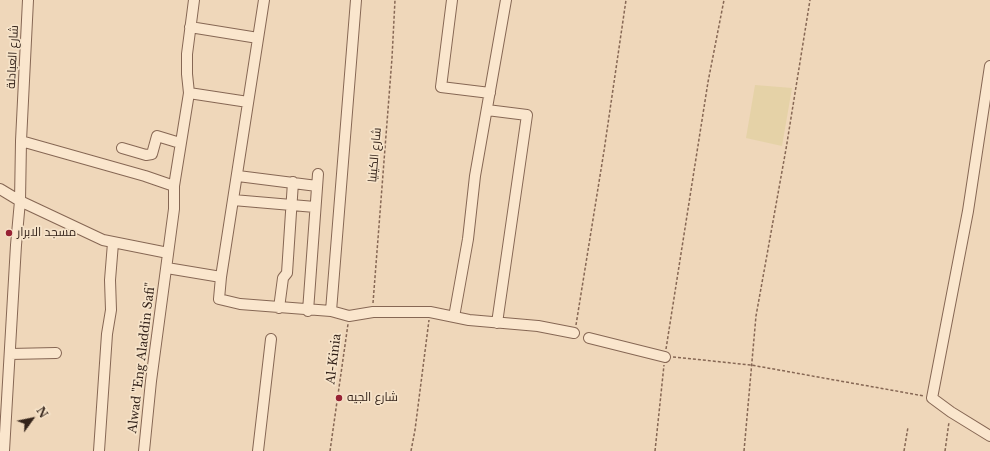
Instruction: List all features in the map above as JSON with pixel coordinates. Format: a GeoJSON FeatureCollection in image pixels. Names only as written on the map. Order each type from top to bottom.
{"type":"FeatureCollection","features":[{"type":"Feature","properties":{"kind":"street","name":"شارع العبادلة"},"geometry":{"type":"LineString","coordinates":[[4,451],[20,201],[21,141],[28,0]]}},
{"type":"Feature","properties":{"kind":"street","name":"Alwad \"Eng Aladdin Safi\""},"geometry":{"type":"LineString","coordinates":[[144,451],[153,366],[174,209],[174,186],[189,93],[187,74],[190,27],[194,0]]}},
{"type":"Feature","properties":{"kind":"street"},"geometry":{"type":"LineString","coordinates":[[264,0],[238,176],[221,277],[219,299],[240,304],[308,311],[331,311],[349,316],[373,312],[430,312],[497,323],[538,326],[574,333]]}},
{"type":"Feature","properties":{"kind":"street"},"geometry":{"type":"LineString","coordinates":[[331,311],[356,0]]}},
{"type":"Feature","properties":{"kind":"street"},"geometry":{"type":"LineString","coordinates":[[452,0],[441,87],[490,93]]}},
{"type":"Feature","properties":{"kind":"street"},"geometry":{"type":"LineString","coordinates":[[454,317],[506,0]]}},
{"type":"Feature","properties":{"kind":"street"},"geometry":{"type":"LineString","coordinates":[[190,27],[258,38]]}},
{"type":"Feature","properties":{"kind":"street"},"geometry":{"type":"LineString","coordinates":[[990,66],[986,117],[932,398],[951,412],[990,436]]}},
{"type":"Feature","properties":{"kind":"street"},"geometry":{"type":"LineString","coordinates":[[189,93],[248,102]]}},
{"type":"Feature","properties":{"kind":"street"},"geometry":{"type":"LineString","coordinates":[[487,110],[527,116],[497,323]]}},
{"type":"Feature","properties":{"kind":"street"},"geometry":{"type":"LineString","coordinates":[[122,148],[146,155],[152,154],[157,136],[180,143]]}},
{"type":"Feature","properties":{"kind":"street"},"geometry":{"type":"LineString","coordinates":[[21,141],[145,176],[174,186]]}},
{"type":"Feature","properties":{"kind":"street"},"geometry":{"type":"LineString","coordinates":[[308,311],[318,174]]}},
{"type":"Feature","properties":{"kind":"street"},"geometry":{"type":"LineString","coordinates":[[238,176],[318,186]]}},
{"type":"Feature","properties":{"kind":"street"},"geometry":{"type":"LineString","coordinates":[[279,308],[283,278],[287,274],[293,182]]}},
{"type":"Feature","properties":{"kind":"street"},"geometry":{"type":"LineString","coordinates":[[0,189],[20,201],[113,243],[168,253]]}},
{"type":"Feature","properties":{"kind":"street"},"geometry":{"type":"LineString","coordinates":[[234,200],[315,207]]}},
{"type":"Feature","properties":{"kind":"street"},"geometry":{"type":"LineString","coordinates":[[99,451],[107,334],[111,310],[110,280],[113,243]]}},
{"type":"Feature","properties":{"kind":"street"},"geometry":{"type":"LineString","coordinates":[[167,268],[221,277]]}},
{"type":"Feature","properties":{"kind":"street"},"geometry":{"type":"LineString","coordinates":[[589,338],[665,357]]}},
{"type":"Feature","properties":{"kind":"street"},"geometry":{"type":"LineString","coordinates":[[258,451],[271,339]]}},
{"type":"Feature","properties":{"kind":"street"},"geometry":{"type":"LineString","coordinates":[[10,354],[56,353]]}},
{"type":"Feature","properties":{"kind":"path","name":"شارع الكينيا"},"geometry":{"type":"LineString","coordinates":[[373,312],[395,0]]}},
{"type":"Feature","properties":{"kind":"path"},"geometry":{"type":"LineString","coordinates":[[574,333],[604,151],[626,0]]}},
{"type":"Feature","properties":{"kind":"path"},"geometry":{"type":"LineString","coordinates":[[655,451],[665,357],[708,82],[724,0]]}},
{"type":"Feature","properties":{"kind":"path"},"geometry":{"type":"LineString","coordinates":[[744,451],[751,365],[759,294],[786,149],[810,0]]}},
{"type":"Feature","properties":{"kind":"path"},"geometry":{"type":"LineString","coordinates":[[411,451],[430,312]]}},
{"type":"Feature","properties":{"kind":"path","name":"Al-Kinia"},"geometry":{"type":"LineString","coordinates":[[330,451],[349,316]]}},
{"type":"Feature","properties":{"kind":"path"},"geometry":{"type":"LineString","coordinates":[[665,357],[751,365],[932,398]]}},
{"type":"Feature","properties":{"kind":"path"},"geometry":{"type":"LineString","coordinates":[[945,451],[951,412]]}},
{"type":"Feature","properties":{"kind":"path"},"geometry":{"type":"LineString","coordinates":[[904,451],[908,427]]}},
{"type":"Feature","properties":{"kind":"shaded area"},"geometry":{"type":"Polygon","coordinates":[[[755,85],[792,88],[782,146],[746,138],[755,85]]]}},
{"type":"Feature","properties":{"kind":"place","name":"مسجد الابرار"},"geometry":{"type":"Point","coordinates":[9,233]}},
{"type":"Feature","properties":{"kind":"place","name":"شارع الجيه"},"geometry":{"type":"Point","coordinates":[339,398]}}]}
